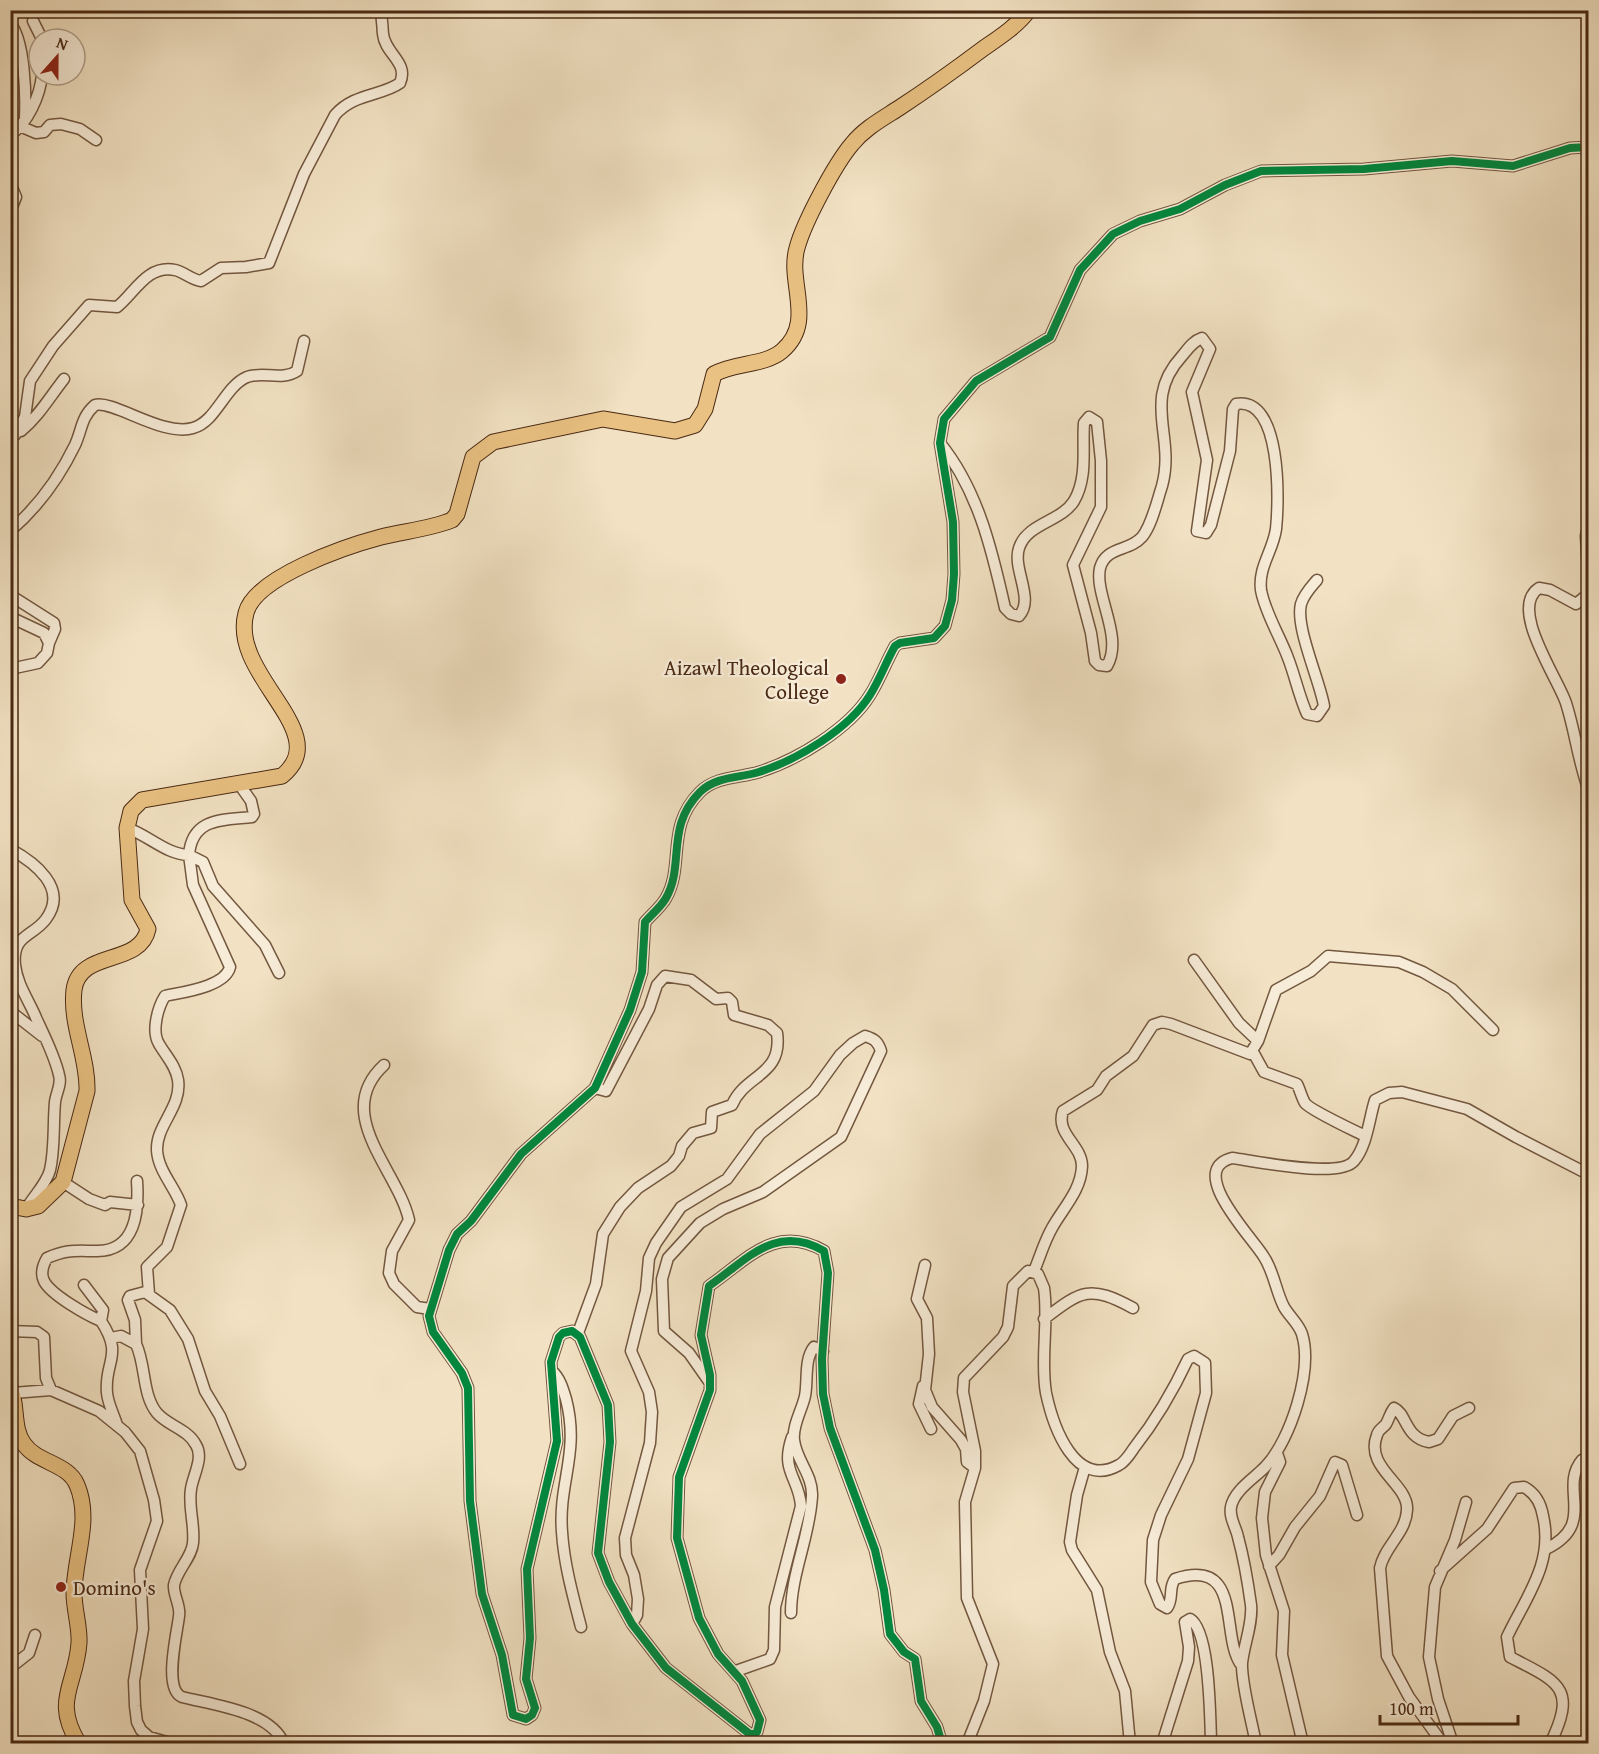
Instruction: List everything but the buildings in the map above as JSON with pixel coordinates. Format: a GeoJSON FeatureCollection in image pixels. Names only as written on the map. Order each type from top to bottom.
{"type":"FeatureCollection","features":[{"type":"Feature","properties":{"kind":"highway"},"geometry":{"type":"LineString","coordinates":[[18,1207],[38,1206],[63,1182],[87,1091],[88,1076],[78,1041],[74,988],[85,970],[104,959],[141,946],[148,929],[132,900],[127,828],[131,811],[142,800],[282,776],[292,766],[299,742],[291,720],[266,686],[246,651],[245,613],[252,599],[267,585],[294,569],[379,537],[452,520],[457,514],[473,457],[493,442],[603,419],[675,431],[695,425],[705,409],[714,374],[724,368],[772,357],[792,340],[801,313],[794,262],[797,248],[819,201],[850,146],[863,132],[937,83],[1018,24],[1029,10]]}},
{"type":"Feature","properties":{"kind":"highway"},"geometry":{"type":"LineString","coordinates":[[12,1390],[22,1443],[30,1452],[71,1475],[78,1486],[82,1541],[74,1590],[79,1640],[77,1661],[65,1698],[67,1720],[79,1743]]}},
{"type":"Feature","properties":{"kind":"street"},"geometry":{"type":"LineString","coordinates":[[13,437],[26,417],[30,381],[53,346],[89,305],[117,307],[140,281],[166,270],[175,270],[201,281],[222,268],[269,263],[304,174],[336,115],[343,107],[400,83],[402,69],[383,35],[380,10]]}},
{"type":"Feature","properties":{"kind":"street"},"geometry":{"type":"LineString","coordinates":[[33,21],[36,27]]}},
{"type":"Feature","properties":{"kind":"street"},"geometry":{"type":"LineString","coordinates":[[10,23],[16,32],[20,51],[23,122],[36,133],[55,124],[73,126],[96,140]]}},
{"type":"Feature","properties":{"kind":"street"},"geometry":{"type":"LineString","coordinates":[[10,135],[23,122],[37,96],[39,87]]}},
{"type":"Feature","properties":{"kind":"street"},"geometry":{"type":"LineString","coordinates":[[578,1333],[568,1331],[559,1337],[551,1362],[557,1441],[527,1569],[530,1638],[526,1679],[535,1708],[532,1715],[526,1719],[518,1719],[510,1708],[502,1654],[482,1594],[470,1502],[468,1388],[462,1373],[433,1332],[429,1316],[448,1250],[457,1234],[502,1182],[521,1154],[595,1088],[630,1010],[645,962],[645,922],[666,898],[674,871],[676,844],[684,816],[696,797],[703,789],[720,781],[739,774],[760,772],[787,762],[821,741],[840,727],[869,697],[895,646],[900,643],[934,638],[945,626],[952,600],[953,522],[940,443],[944,418],[968,388],[983,375],[1050,337],[1080,270],[1104,241],[1128,226],[1180,209],[1239,179],[1261,171],[1364,169],[1452,161],[1514,166],[1570,148],[1588,147]]}},
{"type":"Feature","properties":{"kind":"street"},"geometry":{"type":"LineString","coordinates":[[10,183],[16,197],[10,212]]}},
{"type":"Feature","properties":{"kind":"street"},"geometry":{"type":"LineString","coordinates":[[940,443],[955,462],[982,522],[992,549],[1005,608],[1011,614],[1019,615],[1025,605],[1017,557],[1019,548],[1028,534],[1065,510],[1074,501],[1082,475],[1084,420],[1089,417],[1097,422],[1101,461],[1101,507],[1073,565],[1091,633],[1095,661],[1099,665],[1107,666],[1112,650],[1108,609],[1100,591],[1100,567],[1108,554],[1135,543],[1148,526],[1162,484],[1165,467],[1160,392],[1169,370],[1192,344],[1202,338],[1210,349],[1192,392],[1207,460],[1197,531],[1206,533],[1211,525],[1230,451],[1233,409],[1236,404],[1243,403],[1252,406],[1267,427],[1276,449],[1275,529],[1260,574],[1262,592],[1307,714],[1317,716],[1324,706],[1309,659],[1300,608],[1304,597],[1317,580]]}},
{"type":"Feature","properties":{"kind":"street"},"geometry":{"type":"LineString","coordinates":[[10,531],[40,501],[56,480],[76,442],[82,419],[95,405],[106,405],[142,420],[164,426],[192,428],[203,422],[244,379],[259,374],[287,375],[297,371],[304,341]]}},
{"type":"Feature","properties":{"kind":"street"},"geometry":{"type":"LineString","coordinates":[[13,437],[36,419],[44,404],[64,380]]}},
{"type":"Feature","properties":{"kind":"street"},"geometry":{"type":"LineString","coordinates":[[1588,527],[1586,536],[1588,572]]}},
{"type":"Feature","properties":{"kind":"street"},"geometry":{"type":"LineString","coordinates":[[1588,594],[1576,604],[1550,590],[1539,588],[1531,597],[1529,612],[1534,635],[1565,699],[1588,788]]}},
{"type":"Feature","properties":{"kind":"street"},"geometry":{"type":"LineString","coordinates":[[10,595],[54,623],[55,629],[47,653],[38,663],[10,669]]}},
{"type":"Feature","properties":{"kind":"street"},"geometry":{"type":"LineString","coordinates":[[10,616],[44,633],[49,643]]}},
{"type":"Feature","properties":{"kind":"street"},"geometry":{"type":"LineString","coordinates":[[149,1294],[147,1267],[166,1247],[181,1205],[164,1173],[157,1150],[162,1131],[174,1107],[179,1087],[174,1067],[157,1040],[157,1012],[165,996],[215,982],[227,974],[230,967],[193,885],[189,855],[193,839],[210,821],[220,818],[252,817],[254,814],[251,801],[238,784]]}},
{"type":"Feature","properties":{"kind":"street"},"geometry":{"type":"LineString","coordinates":[[127,828],[158,842],[177,855],[189,855],[203,862],[213,886],[265,945],[279,973]]}},
{"type":"Feature","properties":{"kind":"street"},"geometry":{"type":"LineString","coordinates":[[10,849],[29,859],[41,869],[52,890],[51,910],[45,921],[22,938],[16,948],[14,963],[19,982],[45,1038],[60,1082],[51,1132],[50,1172],[18,1207]]}},
{"type":"Feature","properties":{"kind":"street"},"geometry":{"type":"LineString","coordinates":[[1034,1271],[1045,1242],[1078,1187],[1082,1168],[1081,1159],[1063,1130],[1061,1117],[1064,1109],[1098,1090],[1106,1076],[1133,1056],[1149,1028],[1157,1023],[1170,1024],[1246,1054],[1253,1052],[1276,990],[1311,971],[1328,956],[1408,965],[1460,995],[1493,1030]]}},
{"type":"Feature","properties":{"kind":"street"},"geometry":{"type":"LineString","coordinates":[[1194,960],[1239,1023],[1258,1041]]}},
{"type":"Feature","properties":{"kind":"street"},"geometry":{"type":"LineString","coordinates":[[595,1088],[606,1091],[649,1009],[657,985],[665,976],[691,980],[716,999],[728,998],[732,1002],[734,1015],[768,1025],[777,1033],[778,1043],[770,1068],[740,1091],[732,1105],[712,1112],[711,1128],[688,1137],[679,1156],[670,1166],[638,1188],[620,1207],[603,1234],[596,1284],[578,1333],[608,1405],[610,1442],[598,1552],[609,1582],[632,1624],[666,1668],[728,1715],[744,1732],[755,1734],[760,1720],[736,1671],[718,1654],[699,1618],[677,1538],[680,1477],[710,1383],[701,1335],[709,1286],[741,1261],[777,1240],[806,1243],[824,1251],[828,1273],[823,1394],[830,1428],[875,1550],[884,1590],[890,1634],[904,1652],[915,1659],[921,1701],[937,1727],[942,1743]]}},
{"type":"Feature","properties":{"kind":"street"},"geometry":{"type":"LineString","coordinates":[[10,1011],[45,1038]]}},
{"type":"Feature","properties":{"kind":"street"},"geometry":{"type":"LineString","coordinates":[[632,1624],[637,1615],[638,1599],[634,1575],[626,1555],[626,1538],[650,1443],[652,1412],[649,1392],[631,1351],[646,1291],[650,1257],[656,1243],[681,1207],[727,1179],[760,1134],[814,1091],[847,1049],[865,1036],[873,1038],[881,1051],[841,1137],[763,1192],[723,1209],[700,1223],[668,1258],[662,1279],[664,1331],[689,1353],[710,1383]]}},
{"type":"Feature","properties":{"kind":"street"},"geometry":{"type":"LineString","coordinates":[[1253,1052],[1264,1072],[1297,1084],[1305,1102],[1312,1109],[1326,1114],[1365,1136]]}},
{"type":"Feature","properties":{"kind":"street"},"geometry":{"type":"LineString","coordinates":[[384,1065],[374,1074],[365,1093],[367,1126],[409,1220],[392,1251],[389,1273],[394,1284],[417,1307],[430,1309]]}},
{"type":"Feature","properties":{"kind":"street"},"geometry":{"type":"LineString","coordinates":[[1256,1743],[1242,1666],[1251,1608],[1238,1537],[1232,1520],[1232,1504],[1244,1487],[1277,1453],[1297,1403],[1305,1351],[1302,1332],[1284,1306],[1266,1258],[1220,1196],[1215,1178],[1216,1170],[1221,1163],[1232,1158],[1302,1168],[1341,1169],[1354,1162],[1365,1136],[1375,1100],[1380,1096],[1402,1092],[1421,1095],[1467,1109],[1504,1131],[1588,1174]]}},
{"type":"Feature","properties":{"kind":"street"},"geometry":{"type":"LineString","coordinates":[[118,1426],[107,1393],[108,1375],[113,1356],[111,1338],[101,1321],[82,1312],[45,1283],[43,1266],[47,1258],[71,1249],[99,1251],[119,1245],[133,1226],[138,1205],[137,1181]]}},
{"type":"Feature","properties":{"kind":"street"},"geometry":{"type":"LineString","coordinates":[[63,1182],[89,1199],[105,1205],[110,1202],[138,1205]]}},
{"type":"Feature","properties":{"kind":"street"},"geometry":{"type":"LineString","coordinates":[[925,1265],[917,1299],[927,1318],[929,1354],[919,1404],[931,1429]]}},
{"type":"Feature","properties":{"kind":"street"},"geometry":{"type":"LineString","coordinates":[[1034,1271],[1043,1284],[1046,1388],[1054,1426],[1071,1454],[1085,1467],[1104,1473],[1121,1464],[1156,1420],[1188,1359],[1194,1356],[1201,1359],[1206,1370],[1206,1393],[1183,1472],[1155,1534],[1151,1582],[1160,1604],[1167,1608],[1171,1599],[1171,1586],[1175,1579],[1207,1577],[1215,1581],[1223,1593],[1230,1617],[1235,1655],[1242,1666]]}},
{"type":"Feature","properties":{"kind":"street"},"geometry":{"type":"LineString","coordinates":[[967,1743],[984,1701],[993,1664],[967,1598],[965,1502],[975,1468],[973,1432],[963,1392],[964,1378],[998,1344],[1008,1327],[1013,1286],[1024,1273],[1034,1271]]}},
{"type":"Feature","properties":{"kind":"street"},"geometry":{"type":"LineString","coordinates":[[84,1285],[104,1310],[101,1321]]}},
{"type":"Feature","properties":{"kind":"street"},"geometry":{"type":"LineString","coordinates":[[240,1464],[220,1416],[205,1391],[188,1339],[170,1310],[149,1294],[141,1291],[128,1298],[136,1329],[136,1344],[143,1359],[148,1393],[157,1413],[189,1436],[196,1443],[200,1456],[188,1505],[194,1544],[174,1587],[180,1615],[176,1627],[171,1686],[176,1694],[267,1722],[275,1728],[284,1743]]}},
{"type":"Feature","properties":{"kind":"street"},"geometry":{"type":"LineString","coordinates":[[1044,1320],[1075,1296],[1089,1292],[1111,1296],[1132,1308]]}},
{"type":"Feature","properties":{"kind":"street"},"geometry":{"type":"LineString","coordinates":[[10,1331],[37,1332],[44,1337],[46,1378],[51,1389]]}},
{"type":"Feature","properties":{"kind":"street"},"geometry":{"type":"LineString","coordinates":[[111,1338],[121,1336],[136,1344]]}},
{"type":"Feature","properties":{"kind":"street"},"geometry":{"type":"LineString","coordinates":[[736,1671],[770,1659],[774,1650],[775,1607],[801,1506],[788,1465],[805,1395],[810,1353],[814,1347],[823,1351]]}},
{"type":"Feature","properties":{"kind":"street"},"geometry":{"type":"LineString","coordinates":[[551,1371],[559,1379],[564,1393],[572,1430],[561,1529],[564,1553],[581,1627]]}},
{"type":"Feature","properties":{"kind":"street"},"geometry":{"type":"LineString","coordinates":[[925,1380],[930,1403],[956,1432],[966,1449],[967,1462],[975,1468]]}},
{"type":"Feature","properties":{"kind":"street"},"geometry":{"type":"LineString","coordinates":[[12,1390],[51,1389],[99,1411],[118,1426],[140,1451],[154,1500],[157,1521],[140,1570],[143,1629],[134,1682],[137,1722],[149,1737],[174,1743]]}},
{"type":"Feature","properties":{"kind":"street"},"geometry":{"type":"LineString","coordinates":[[1443,1743],[1409,1696],[1387,1656],[1380,1568],[1382,1557],[1403,1525],[1408,1508],[1402,1493],[1380,1466],[1375,1445],[1377,1433],[1385,1425],[1394,1408],[1398,1409],[1411,1432],[1429,1442],[1438,1439],[1453,1416],[1469,1408]]}},
{"type":"Feature","properties":{"kind":"street"},"geometry":{"type":"LineString","coordinates":[[790,1613],[791,1599],[806,1537],[812,1493],[810,1479],[795,1446],[794,1434]]}},
{"type":"Feature","properties":{"kind":"street"},"geometry":{"type":"LineString","coordinates":[[1277,1453],[1280,1462],[1278,1469],[1262,1502],[1269,1566],[1284,1611],[1282,1655],[1303,1743]]}},
{"type":"Feature","properties":{"kind":"street"},"geometry":{"type":"LineString","coordinates":[[1546,1549],[1560,1540],[1569,1528],[1576,1510],[1572,1477],[1574,1469],[1582,1460],[1588,1461]]}},
{"type":"Feature","properties":{"kind":"street"},"geometry":{"type":"LineString","coordinates":[[1269,1566],[1280,1555],[1295,1527],[1320,1496],[1335,1462],[1342,1465],[1357,1515]]}},
{"type":"Feature","properties":{"kind":"street"},"geometry":{"type":"LineString","coordinates":[[1085,1467],[1077,1495],[1070,1542],[1072,1550],[1097,1590],[1110,1652],[1125,1691],[1130,1743]]}},
{"type":"Feature","properties":{"kind":"street"},"geometry":{"type":"LineString","coordinates":[[1440,1571],[1487,1529],[1511,1491],[1518,1486],[1529,1490],[1538,1501],[1545,1524],[1546,1549],[1540,1573],[1507,1637],[1510,1657],[1543,1672],[1561,1692],[1564,1713],[1550,1743]]}},
{"type":"Feature","properties":{"kind":"street"},"geometry":{"type":"LineString","coordinates":[[1453,1743],[1438,1699],[1429,1657],[1435,1587],[1455,1540],[1466,1502]]}},
{"type":"Feature","properties":{"kind":"street"},"geometry":{"type":"LineString","coordinates":[[1162,1743],[1188,1661],[1189,1647],[1185,1622],[1190,1619],[1194,1622],[1204,1649],[1209,1688],[1211,1740]]}},
{"type":"Feature","properties":{"kind":"street"},"geometry":{"type":"LineString","coordinates":[[10,1668],[29,1653],[35,1635]]}},
{"type":"Feature","properties":{"kind":"cycle path"},"geometry":{"type":"LineString","coordinates":[[942,1744],[937,1727],[921,1701],[915,1659],[904,1652],[890,1634],[884,1590],[875,1550],[830,1428],[823,1394],[822,1359],[828,1273],[824,1251],[807,1243],[791,1241],[762,1248],[709,1286],[701,1335],[710,1375],[710,1390],[679,1477],[677,1538],[699,1618],[718,1654],[742,1681],[760,1720],[757,1732],[751,1735],[666,1668],[632,1624],[609,1582],[598,1553],[610,1442],[608,1405],[580,1337],[572,1331],[563,1333],[559,1337],[551,1362],[557,1441],[527,1569],[530,1638],[526,1679],[535,1708],[532,1715],[526,1719],[513,1715],[502,1655],[482,1594],[470,1501],[468,1388],[462,1373],[433,1332],[429,1316],[449,1250],[457,1234],[471,1221],[521,1154],[595,1088],[630,1010],[642,972],[645,922],[664,901],[671,885],[679,832],[689,805],[700,792],[713,783],[774,767],[821,742],[861,708],[874,689],[895,646],[900,643],[934,638],[945,626],[952,600],[954,574],[953,522],[940,443],[944,419],[976,381],[1050,337],[1080,270],[1113,234],[1140,221],[1180,209],[1225,185],[1261,171],[1364,169],[1452,161],[1513,166],[1570,148],[1588,147]]}},
{"type":"Feature","properties":{"kind":"place","name":"Aizawl Theological College"},"geometry":{"type":"Point","coordinates":[841,679]}},
{"type":"Feature","properties":{"kind":"place","name":"Domino's"},"geometry":{"type":"Point","coordinates":[61,1587]}}]}
